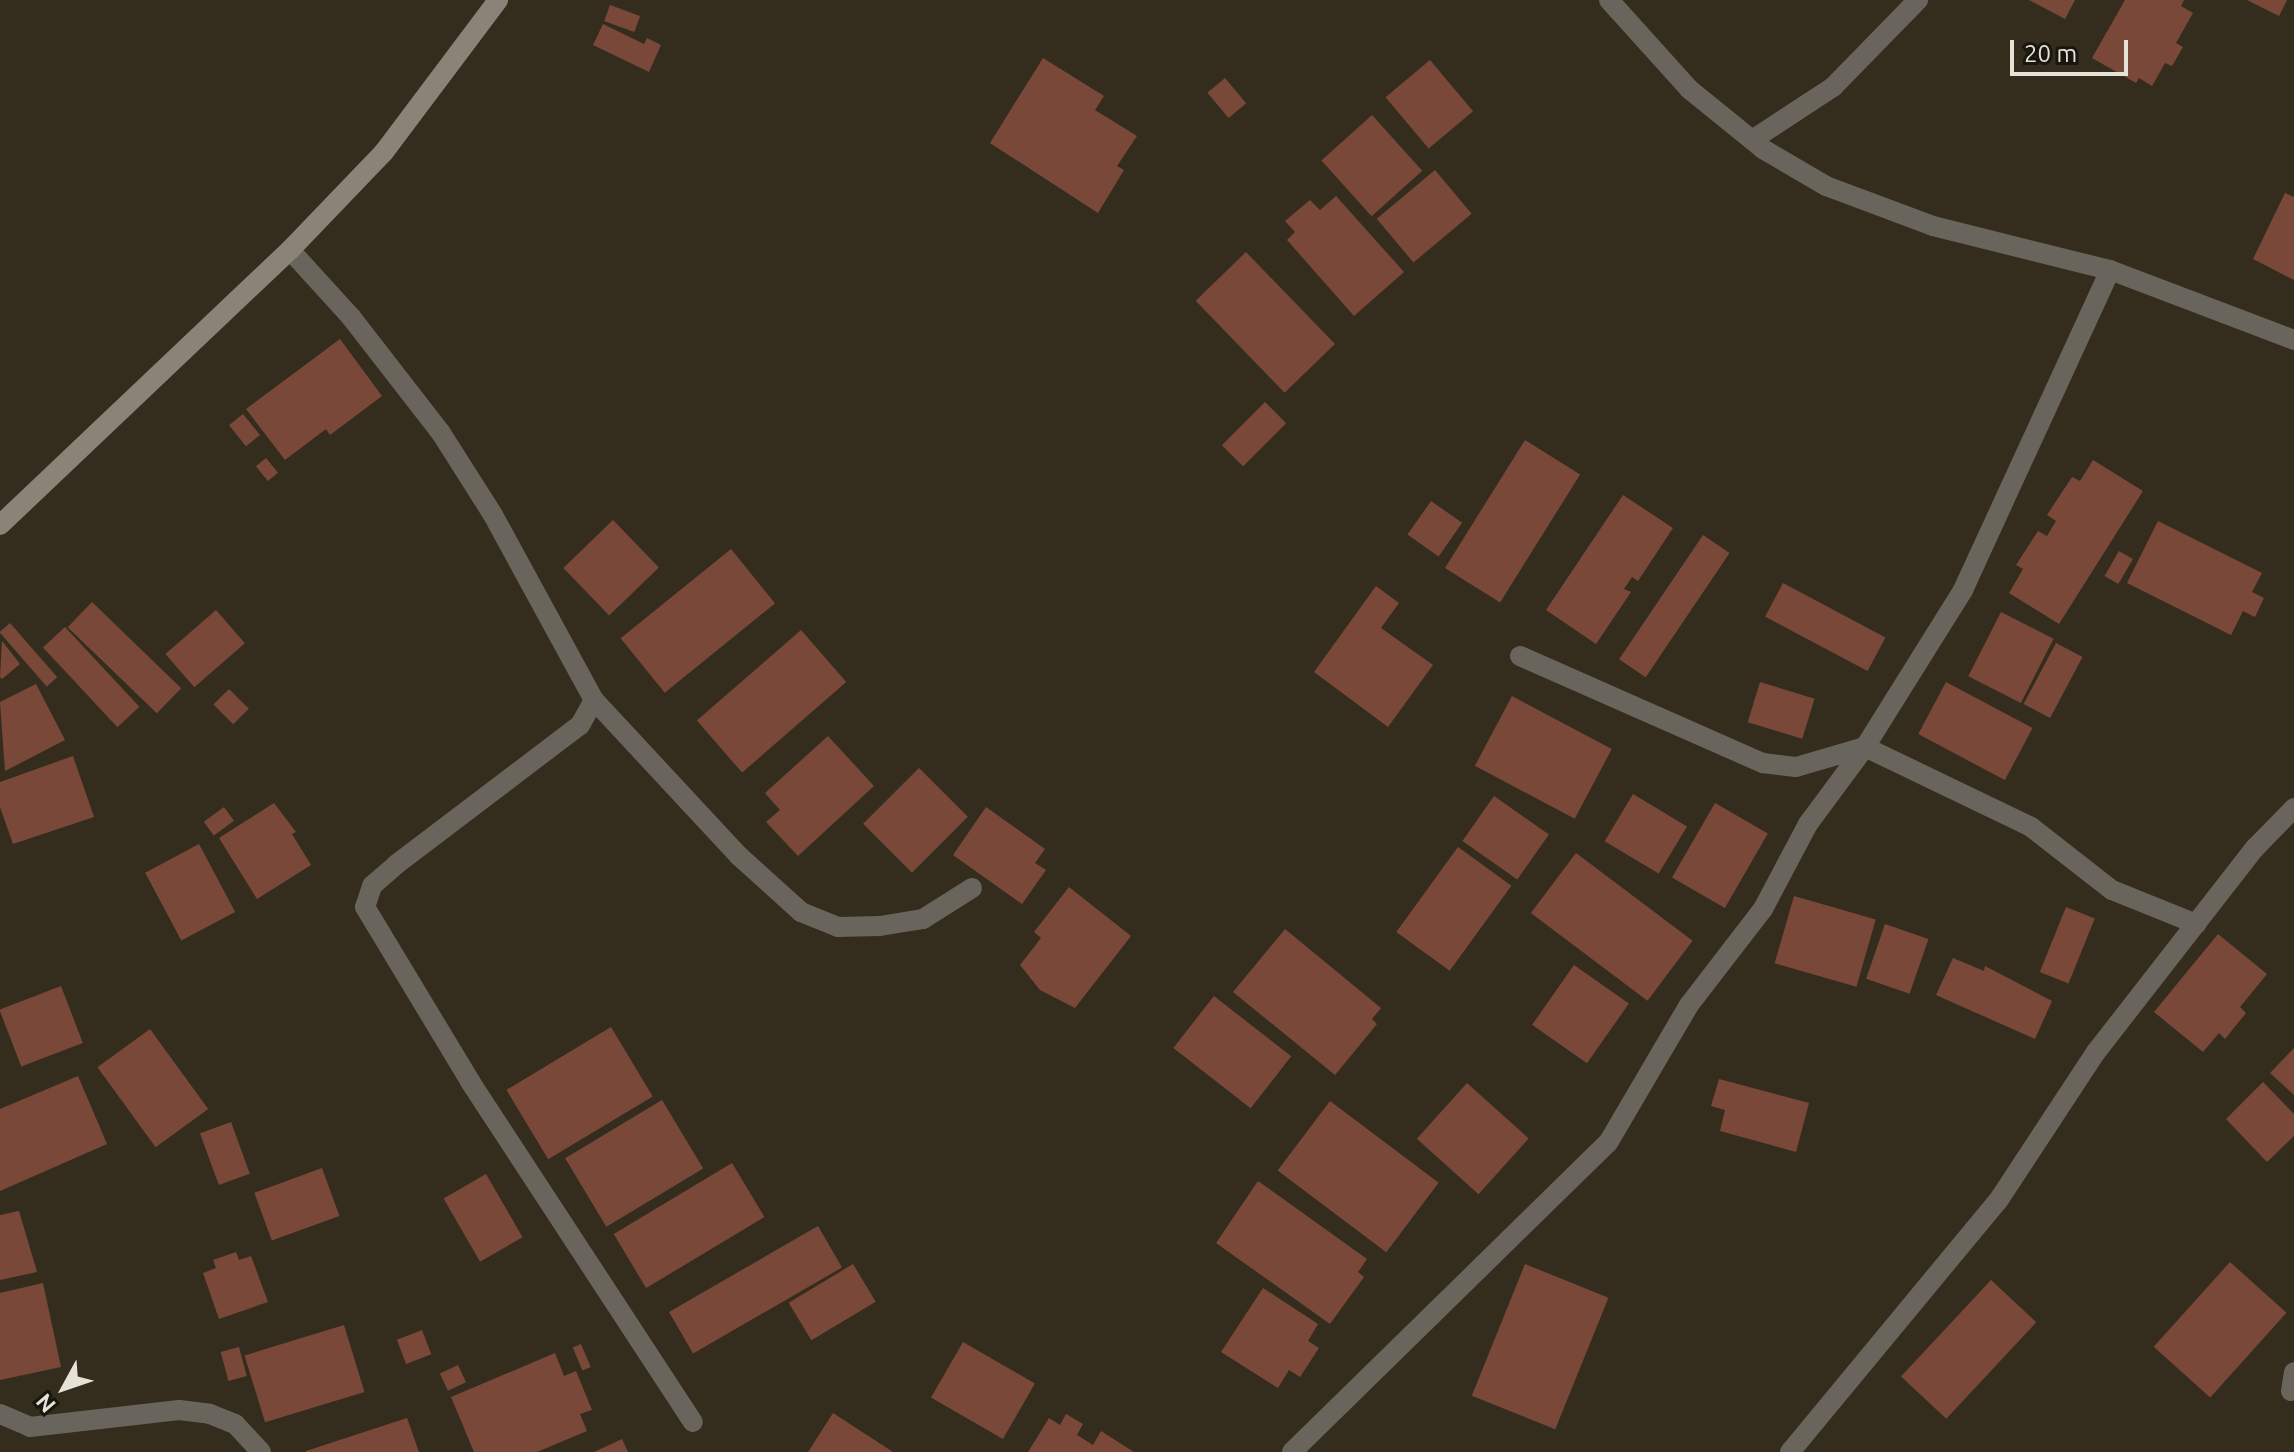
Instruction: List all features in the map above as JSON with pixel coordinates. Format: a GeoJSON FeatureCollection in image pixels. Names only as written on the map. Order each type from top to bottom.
{"type":"FeatureCollection","features":[{"type":"Feature","properties":{"kind":"main road"},"geometry":{"type":"LineString","coordinates":[[0,525],[290,250],[384,152],[498,0]]}},
{"type":"Feature","properties":{"kind":"street"},"geometry":{"type":"LineString","coordinates":[[1609,0],[1689,89],[1752,140],[1826,186],[1933,226],[2110,270],[2294,340]]}},
{"type":"Feature","properties":{"kind":"street"},"geometry":{"type":"LineString","coordinates":[[1752,140],[1833,87],[1918,0]]}},
{"type":"Feature","properties":{"kind":"street"},"geometry":{"type":"LineString","coordinates":[[290,250],[351,317],[441,433],[493,515],[594,700],[738,855],[801,912],[838,927],[880,926],[923,919],[972,888]]}},
{"type":"Feature","properties":{"kind":"street"},"geometry":{"type":"LineString","coordinates":[[1292,1452],[1608,1143],[1689,1005],[1763,909],[1808,824],[1865,747],[1963,590],[2110,270]]}},
{"type":"Feature","properties":{"kind":"street"},"geometry":{"type":"LineString","coordinates":[[1520,656],[1763,763],[1796,767],[1865,747],[2031,827],[2112,890],[2196,924]]}},
{"type":"Feature","properties":{"kind":"street"},"geometry":{"type":"LineString","coordinates":[[594,700],[580,725],[372,886],[365,907],[471,1083],[693,1422]]}},
{"type":"Feature","properties":{"kind":"street"},"geometry":{"type":"LineString","coordinates":[[1790,1452],[1998,1201],[2096,1052],[2196,924],[2294,808]]}},
{"type":"Feature","properties":{"kind":"street"},"geometry":{"type":"LineString","coordinates":[[0,1414],[30,1427],[179,1410],[210,1414],[235,1424],[261,1452]]}},
{"type":"Feature","properties":{"kind":"building"},"geometry":{"type":"Polygon","coordinates":[[[2029,0],[2075,0],[2065,19],[2029,0]]]}},
{"type":"Feature","properties":{"kind":"building"},"geometry":{"type":"Polygon","coordinates":[[[2125,0],[2184,0],[2181,6],[2193,13],[2176,43],[2183,47],[2172,66],[2165,63],[2152,86],[2139,78],[2136,83],[2092,58],[2125,0]]]}},
{"type":"Feature","properties":{"kind":"building"},"geometry":{"type":"Polygon","coordinates":[[[2247,0],[2287,0],[2279,16],[2247,0]]]}},
{"type":"Feature","properties":{"kind":"building"},"geometry":{"type":"Polygon","coordinates":[[[610,5],[640,16],[634,32],[604,21],[610,5]]]}},
{"type":"Feature","properties":{"kind":"building"},"geometry":{"type":"Polygon","coordinates":[[[603,24],[644,44],[647,38],[661,45],[649,72],[593,45],[603,24]]]}},
{"type":"Feature","properties":{"kind":"building"},"geometry":{"type":"Polygon","coordinates":[[[1043,58],[1104,96],[1095,110],[1137,136],[1117,166],[1124,170],[1098,213],[990,143],[1043,58]]]}},
{"type":"Feature","properties":{"kind":"building"},"geometry":{"type":"Polygon","coordinates":[[[1430,60],[1473,111],[1429,149],[1386,97],[1430,60]]]}},
{"type":"Feature","properties":{"kind":"building"},"geometry":{"type":"Polygon","coordinates":[[[1225,78],[1246,103],[1229,118],[1207,93],[1225,78]]]}},
{"type":"Feature","properties":{"kind":"building"},"geometry":{"type":"Polygon","coordinates":[[[1372,115],[1422,171],[1372,216],[1321,161],[1372,115]]]}},
{"type":"Feature","properties":{"kind":"building"},"geometry":{"type":"Polygon","coordinates":[[[1435,170],[1472,214],[1413,263],[1377,219],[1435,170]]]}},
{"type":"Feature","properties":{"kind":"building"},"geometry":{"type":"Polygon","coordinates":[[[2285,193],[2294,197],[2294,280],[2253,259],[2285,193]]]}},
{"type":"Feature","properties":{"kind":"building"},"geometry":{"type":"Polygon","coordinates":[[[1336,196],[1404,272],[1354,316],[1287,240],[1295,232],[1285,221],[1310,200],[1320,210],[1336,196]]]}},
{"type":"Feature","properties":{"kind":"building"},"geometry":{"type":"Polygon","coordinates":[[[1246,252],[1335,344],[1285,393],[1196,301],[1246,252]]]}},
{"type":"Feature","properties":{"kind":"building"},"geometry":{"type":"Polygon","coordinates":[[[340,339],[382,396],[330,435],[326,429],[285,460],[246,409],[340,339]]]}},
{"type":"Feature","properties":{"kind":"building"},"geometry":{"type":"Polygon","coordinates":[[[1265,402],[1286,423],[1243,466],[1222,445],[1265,402]]]}},
{"type":"Feature","properties":{"kind":"building"},"geometry":{"type":"Polygon","coordinates":[[[243,414],[260,435],[246,446],[229,425],[243,414]]]}},
{"type":"Feature","properties":{"kind":"building"},"geometry":{"type":"Polygon","coordinates":[[[1525,440],[1580,474],[1500,603],[1445,568],[1525,440]]]}},
{"type":"Feature","properties":{"kind":"building"},"geometry":{"type":"Polygon","coordinates":[[[266,458],[278,473],[268,481],[256,466],[266,458]]]}},
{"type":"Feature","properties":{"kind":"building"},"geometry":{"type":"Polygon","coordinates":[[[2093,460],[2143,491],[2059,624],[2009,593],[2023,569],[2016,565],[2038,531],[2047,536],[2056,521],[2047,515],[2072,477],[2080,481],[2093,460]]]}},
{"type":"Feature","properties":{"kind":"building"},"geometry":{"type":"Polygon","coordinates":[[[1623,495],[1673,528],[1638,581],[1632,577],[1624,589],[1631,592],[1596,644],[1546,610],[1623,495]]]}},
{"type":"Feature","properties":{"kind":"building"},"geometry":{"type":"Polygon","coordinates":[[[1431,501],[1462,523],[1439,556],[1407,535],[1431,501]]]}},
{"type":"Feature","properties":{"kind":"building"},"geometry":{"type":"Polygon","coordinates":[[[613,520],[659,567],[609,615],[563,568],[613,520]]]}},
{"type":"Feature","properties":{"kind":"building"},"geometry":{"type":"Polygon","coordinates":[[[2158,521],[2262,573],[2252,592],[2264,598],[2255,617],[2243,611],[2231,635],[2127,583],[2158,521]]]}},
{"type":"Feature","properties":{"kind":"building"},"geometry":{"type":"Polygon","coordinates":[[[1703,535],[1730,553],[1646,677],[1619,659],[1703,535]]]}},
{"type":"Feature","properties":{"kind":"building"},"geometry":{"type":"Polygon","coordinates":[[[731,549],[775,603],[665,693],[621,638],[731,549]]]}},
{"type":"Feature","properties":{"kind":"building"},"geometry":{"type":"Polygon","coordinates":[[[2119,551],[2133,559],[2118,584],[2104,576],[2119,551]]]}},
{"type":"Feature","properties":{"kind":"building"},"geometry":{"type":"Polygon","coordinates":[[[1783,583],[1885,637],[1868,671],[1765,617],[1783,583]]]}},
{"type":"Feature","properties":{"kind":"building"},"geometry":{"type":"Polygon","coordinates":[[[1376,586],[1399,603],[1381,628],[1433,665],[1388,727],[1314,672],[1376,586]]]}},
{"type":"Feature","properties":{"kind":"building"},"geometry":{"type":"Polygon","coordinates":[[[92,602],[181,688],[157,713],[68,627],[92,602]]]}},
{"type":"Feature","properties":{"kind":"building"},"geometry":{"type":"Polygon","coordinates":[[[216,610],[245,643],[194,687],[165,654],[216,610]]]}},
{"type":"Feature","properties":{"kind":"building"},"geometry":{"type":"Polygon","coordinates":[[[2001,612],[2054,639],[2021,703],[1968,676],[2001,612]]]}},
{"type":"Feature","properties":{"kind":"building"},"geometry":{"type":"Polygon","coordinates":[[[10,623],[57,677],[47,687],[0,633],[10,623]]]}},
{"type":"Feature","properties":{"kind":"building"},"geometry":{"type":"Polygon","coordinates":[[[65,627],[139,707],[117,727],[43,647],[65,627]]]}},
{"type":"Feature","properties":{"kind":"building"},"geometry":{"type":"Polygon","coordinates":[[[801,630],[846,682],[742,773],[697,721],[801,630]]]}},
{"type":"Feature","properties":{"kind":"building"},"geometry":{"type":"Polygon","coordinates":[[[2,641],[20,664],[2,679],[0,677],[2,641]]]}},
{"type":"Feature","properties":{"kind":"building"},"geometry":{"type":"Polygon","coordinates":[[[2056,643],[2082,657],[2050,718],[2024,704],[2056,643]]]}},
{"type":"Feature","properties":{"kind":"building"},"geometry":{"type":"Polygon","coordinates":[[[1760,682],[1815,699],[1802,739],[1748,722],[1760,682]]]}},
{"type":"Feature","properties":{"kind":"building"},"geometry":{"type":"Polygon","coordinates":[[[1946,682],[2033,728],[2005,780],[1918,734],[1946,682]]]}},
{"type":"Feature","properties":{"kind":"building"},"geometry":{"type":"Polygon","coordinates":[[[36,684],[65,740],[5,771],[0,702],[36,684]]]}},
{"type":"Feature","properties":{"kind":"building"},"geometry":{"type":"Polygon","coordinates":[[[229,689],[249,709],[233,724],[213,705],[229,689]]]}},
{"type":"Feature","properties":{"kind":"building"},"geometry":{"type":"Polygon","coordinates":[[[1512,696],[1612,749],[1575,819],[1475,766],[1512,696]]]}},
{"type":"Feature","properties":{"kind":"building"},"geometry":{"type":"Polygon","coordinates":[[[828,736],[874,786],[798,856],[766,822],[780,810],[765,793],[828,736]]]}},
{"type":"Feature","properties":{"kind":"building"},"geometry":{"type":"Polygon","coordinates":[[[73,756],[94,817],[13,844],[0,807],[0,782],[73,756]]]}},
{"type":"Feature","properties":{"kind":"building"},"geometry":{"type":"Polygon","coordinates":[[[919,768],[968,817],[912,873],[863,824],[919,768]]]}},
{"type":"Feature","properties":{"kind":"building"},"geometry":{"type":"Polygon","coordinates":[[[1633,794],[1687,826],[1659,874],[1605,841],[1633,794]]]}},
{"type":"Feature","properties":{"kind":"building"},"geometry":{"type":"Polygon","coordinates":[[[1494,796],[1549,834],[1517,879],[1462,841],[1494,796]]]}},
{"type":"Feature","properties":{"kind":"building"},"geometry":{"type":"Polygon","coordinates":[[[274,803],[296,832],[292,834],[311,865],[257,899],[219,838],[274,803]]]}},
{"type":"Feature","properties":{"kind":"building"},"geometry":{"type":"Polygon","coordinates":[[[1715,803],[1768,834],[1725,908],[1672,877],[1715,803]]]}},
{"type":"Feature","properties":{"kind":"building"},"geometry":{"type":"Polygon","coordinates":[[[224,807],[234,821],[214,835],[204,822],[224,807]]]}},
{"type":"Feature","properties":{"kind":"building"},"geometry":{"type":"Polygon","coordinates":[[[986,807],[1045,849],[1035,863],[1046,870],[1022,904],[953,855],[986,807]]]}},
{"type":"Feature","properties":{"kind":"building"},"geometry":{"type":"Polygon","coordinates":[[[199,844],[235,912],[181,941],[145,873],[199,844]]]}},
{"type":"Feature","properties":{"kind":"building"},"geometry":{"type":"Polygon","coordinates":[[[1458,847],[1511,886],[1450,971],[1396,932],[1458,847]]]}},
{"type":"Feature","properties":{"kind":"building"},"geometry":{"type":"Polygon","coordinates":[[[1576,853],[1693,941],[1647,1001],[1531,913],[1576,853]]]}},
{"type":"Feature","properties":{"kind":"building"},"geometry":{"type":"Polygon","coordinates":[[[1069,887],[1131,936],[1075,1008],[1040,990],[1020,965],[1041,938],[1034,932],[1069,887]]]}},
{"type":"Feature","properties":{"kind":"building"},"geometry":{"type":"Polygon","coordinates":[[[1794,896],[1876,919],[1856,987],[1775,963],[1794,896]]]}},
{"type":"Feature","properties":{"kind":"building"},"geometry":{"type":"Polygon","coordinates":[[[2066,907],[2095,919],[2069,984],[2040,972],[2066,907]]]}},
{"type":"Feature","properties":{"kind":"building"},"geometry":{"type":"Polygon","coordinates":[[[1885,924],[1928,939],[1910,994],[1866,979],[1885,924]]]}},
{"type":"Feature","properties":{"kind":"building"},"geometry":{"type":"Polygon","coordinates":[[[1285,929],[1381,1008],[1372,1019],[1377,1024],[1335,1075],[1233,992],[1285,929]]]}},
{"type":"Feature","properties":{"kind":"building"},"geometry":{"type":"Polygon","coordinates":[[[2218,934],[2267,974],[2240,1007],[2246,1013],[2225,1039],[2219,1033],[2203,1052],[2154,1012],[2218,934]]]}},
{"type":"Feature","properties":{"kind":"building"},"geometry":{"type":"Polygon","coordinates":[[[1953,958],[1984,971],[1985,966],[2052,1001],[2035,1039],[1936,995],[1953,958]]]}},
{"type":"Feature","properties":{"kind":"building"},"geometry":{"type":"Polygon","coordinates":[[[1574,965],[1629,1003],[1587,1063],[1532,1025],[1574,965]]]}},
{"type":"Feature","properties":{"kind":"building"},"geometry":{"type":"Polygon","coordinates":[[[61,986],[83,1043],[21,1067],[0,1009],[61,986]]]}},
{"type":"Feature","properties":{"kind":"building"},"geometry":{"type":"Polygon","coordinates":[[[1214,996],[1291,1056],[1251,1108],[1173,1048],[1214,996]]]}},
{"type":"Feature","properties":{"kind":"building"},"geometry":{"type":"Polygon","coordinates":[[[611,1027],[653,1096],[548,1159],[506,1090],[611,1027]]]}},
{"type":"Feature","properties":{"kind":"building"},"geometry":{"type":"Polygon","coordinates":[[[150,1029],[208,1109],[156,1147],[97,1067],[150,1029]]]}},
{"type":"Feature","properties":{"kind":"building"},"geometry":{"type":"Polygon","coordinates":[[[2294,1048],[2294,1095],[2270,1073],[2294,1048]]]}},
{"type":"Feature","properties":{"kind":"building"},"geometry":{"type":"Polygon","coordinates":[[[78,1076],[107,1144],[0,1191],[0,1109],[78,1076]]]}},
{"type":"Feature","properties":{"kind":"building"},"geometry":{"type":"Polygon","coordinates":[[[1719,1079],[1809,1103],[1796,1152],[1720,1131],[1725,1110],[1711,1106],[1719,1079]]]}},
{"type":"Feature","properties":{"kind":"building"},"geometry":{"type":"Polygon","coordinates":[[[2263,1082],[2294,1114],[2294,1136],[2267,1162],[2226,1119],[2263,1082]]]}},
{"type":"Feature","properties":{"kind":"building"},"geometry":{"type":"Polygon","coordinates":[[[1467,1083],[1529,1139],[1478,1194],[1417,1139],[1467,1083]]]}},
{"type":"Feature","properties":{"kind":"building"},"geometry":{"type":"Polygon","coordinates":[[[662,1100],[703,1169],[606,1227],[565,1158],[662,1100]]]}},
{"type":"Feature","properties":{"kind":"building"},"geometry":{"type":"Polygon","coordinates":[[[1330,1101],[1439,1183],[1386,1252],[1278,1170],[1330,1101]]]}},
{"type":"Feature","properties":{"kind":"building"},"geometry":{"type":"Polygon","coordinates":[[[231,1122],[250,1174],[219,1185],[200,1133],[231,1122]]]}},
{"type":"Feature","properties":{"kind":"building"},"geometry":{"type":"Polygon","coordinates":[[[732,1163],[764,1217],[646,1288],[614,1234],[732,1163]]]}},
{"type":"Feature","properties":{"kind":"building"},"geometry":{"type":"Polygon","coordinates":[[[322,1168],[339,1216],[272,1241],[254,1193],[322,1168]]]}},
{"type":"Feature","properties":{"kind":"building"},"geometry":{"type":"Polygon","coordinates":[[[486,1174],[522,1237],[480,1262],[444,1198],[486,1174]]]}},
{"type":"Feature","properties":{"kind":"building"},"geometry":{"type":"Polygon","coordinates":[[[1258,1181],[1367,1259],[1358,1272],[1364,1277],[1330,1324],[1216,1243],[1258,1181]]]}},
{"type":"Feature","properties":{"kind":"building"},"geometry":{"type":"Polygon","coordinates":[[[19,1211],[37,1272],[0,1280],[0,1215],[19,1211]]]}},
{"type":"Feature","properties":{"kind":"building"},"geometry":{"type":"Polygon","coordinates":[[[818,1226],[842,1268],[693,1354],[669,1312],[818,1226]]]}},
{"type":"Feature","properties":{"kind":"building"},"geometry":{"type":"Polygon","coordinates":[[[236,1252],[239,1260],[251,1256],[268,1302],[219,1319],[203,1273],[216,1268],[213,1260],[236,1252]]]}},
{"type":"Feature","properties":{"kind":"building"},"geometry":{"type":"Polygon","coordinates":[[[2230,1262],[2286,1313],[2210,1398],[2154,1347],[2230,1262]]]}},
{"type":"Feature","properties":{"kind":"building"},"geometry":{"type":"Polygon","coordinates":[[[853,1264],[876,1302],[811,1340],[789,1303],[853,1264]]]}},
{"type":"Feature","properties":{"kind":"building"},"geometry":{"type":"Polygon","coordinates":[[[1525,1264],[1608,1298],[1555,1429],[1472,1396],[1525,1264]]]}},
{"type":"Feature","properties":{"kind":"building"},"geometry":{"type":"Polygon","coordinates":[[[1991,1280],[2036,1322],[1946,1419],[1901,1377],[1991,1280]]]}},
{"type":"Feature","properties":{"kind":"building"},"geometry":{"type":"Polygon","coordinates":[[[43,1283],[61,1367],[0,1380],[0,1293],[43,1283]]]}},
{"type":"Feature","properties":{"kind":"building"},"geometry":{"type":"Polygon","coordinates":[[[1263,1288],[1318,1324],[1308,1341],[1319,1348],[1300,1377],[1289,1370],[1278,1388],[1221,1352],[1263,1288]]]}},
{"type":"Feature","properties":{"kind":"building"},"geometry":{"type":"Polygon","coordinates":[[[344,1325],[364,1392],[265,1422],[245,1355],[344,1325]]]}},
{"type":"Feature","properties":{"kind":"building"},"geometry":{"type":"Polygon","coordinates":[[[422,1330],[431,1354],[406,1364],[397,1340],[422,1330]]]}},
{"type":"Feature","properties":{"kind":"building"},"geometry":{"type":"Polygon","coordinates":[[[963,1342],[1035,1383],[1003,1439],[931,1397],[963,1342]]]}},
{"type":"Feature","properties":{"kind":"building"},"geometry":{"type":"Polygon","coordinates":[[[581,1344],[591,1367],[582,1371],[573,1348],[581,1344]]]}},
{"type":"Feature","properties":{"kind":"building"},"geometry":{"type":"Polygon","coordinates":[[[239,1347],[247,1376],[228,1381],[221,1352],[239,1347]]]}},
{"type":"Feature","properties":{"kind":"building"},"geometry":{"type":"Polygon","coordinates":[[[555,1353],[564,1376],[576,1371],[592,1410],[580,1414],[587,1431],[537,1452],[474,1452],[451,1397],[555,1353]]]}},
{"type":"Feature","properties":{"kind":"building"},"geometry":{"type":"Polygon","coordinates":[[[458,1365],[466,1382],[448,1391],[440,1373],[458,1365]]]}},
{"type":"Feature","properties":{"kind":"building"},"geometry":{"type":"Polygon","coordinates":[[[833,1413],[893,1452],[808,1452],[833,1413]]]}},
{"type":"Feature","properties":{"kind":"building"},"geometry":{"type":"Polygon","coordinates":[[[1066,1414],[1083,1424],[1077,1435],[1093,1445],[1101,1431],[1134,1452],[1028,1452],[1049,1418],[1060,1425],[1066,1414]]]}},
{"type":"Feature","properties":{"kind":"building"},"geometry":{"type":"Polygon","coordinates":[[[407,1418],[419,1452],[306,1452],[306,1451],[407,1418]]]}},
{"type":"Feature","properties":{"kind":"building"},"geometry":{"type":"Polygon","coordinates":[[[622,1439],[628,1452],[594,1452],[622,1439]]]}}]}
